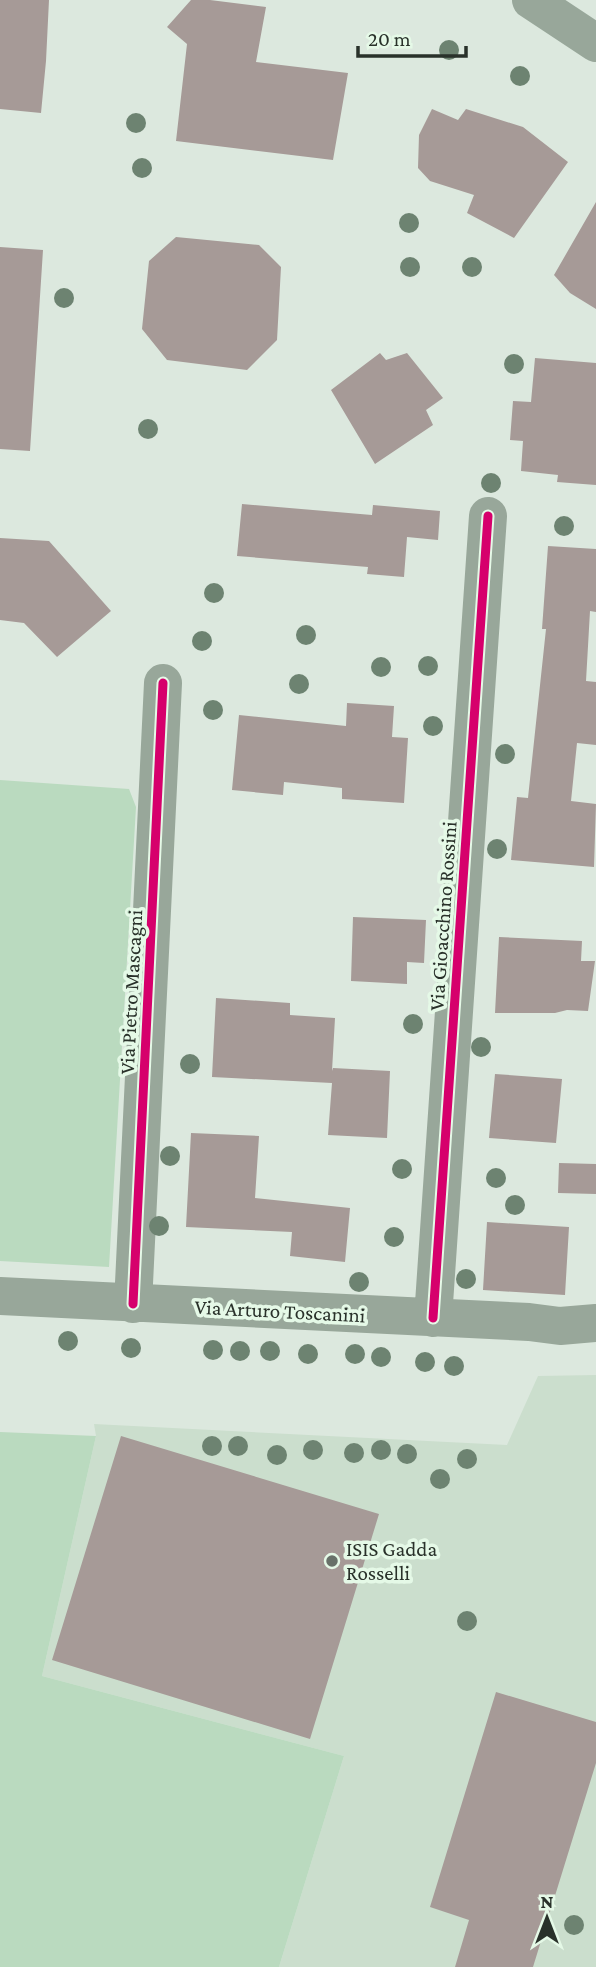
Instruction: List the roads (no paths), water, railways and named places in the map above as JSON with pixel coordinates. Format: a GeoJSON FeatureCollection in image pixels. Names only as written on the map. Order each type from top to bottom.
{"type":"FeatureCollection","features":[{"type":"Feature","properties":{"kind":"street"},"geometry":{"type":"LineString","coordinates":[[531,0],[596,43]]}},
{"type":"Feature","properties":{"kind":"street","name":"Via Gioacchino Rossini"},"geometry":{"type":"LineString","coordinates":[[433,1318],[488,516]]}},
{"type":"Feature","properties":{"kind":"street","name":"Via Pietro Mascagni"},"geometry":{"type":"LineString","coordinates":[[134,1304],[163,683]]}},
{"type":"Feature","properties":{"kind":"street","name":"Via Arturo Toscanini"},"geometry":{"type":"LineString","coordinates":[[0,1296],[578,1325],[596,1338]]}},
{"type":"Feature","properties":{"kind":"place","name":"ISIS Gadda Rosselli"},"geometry":{"type":"Point","coordinates":[332,1561]}}]}
